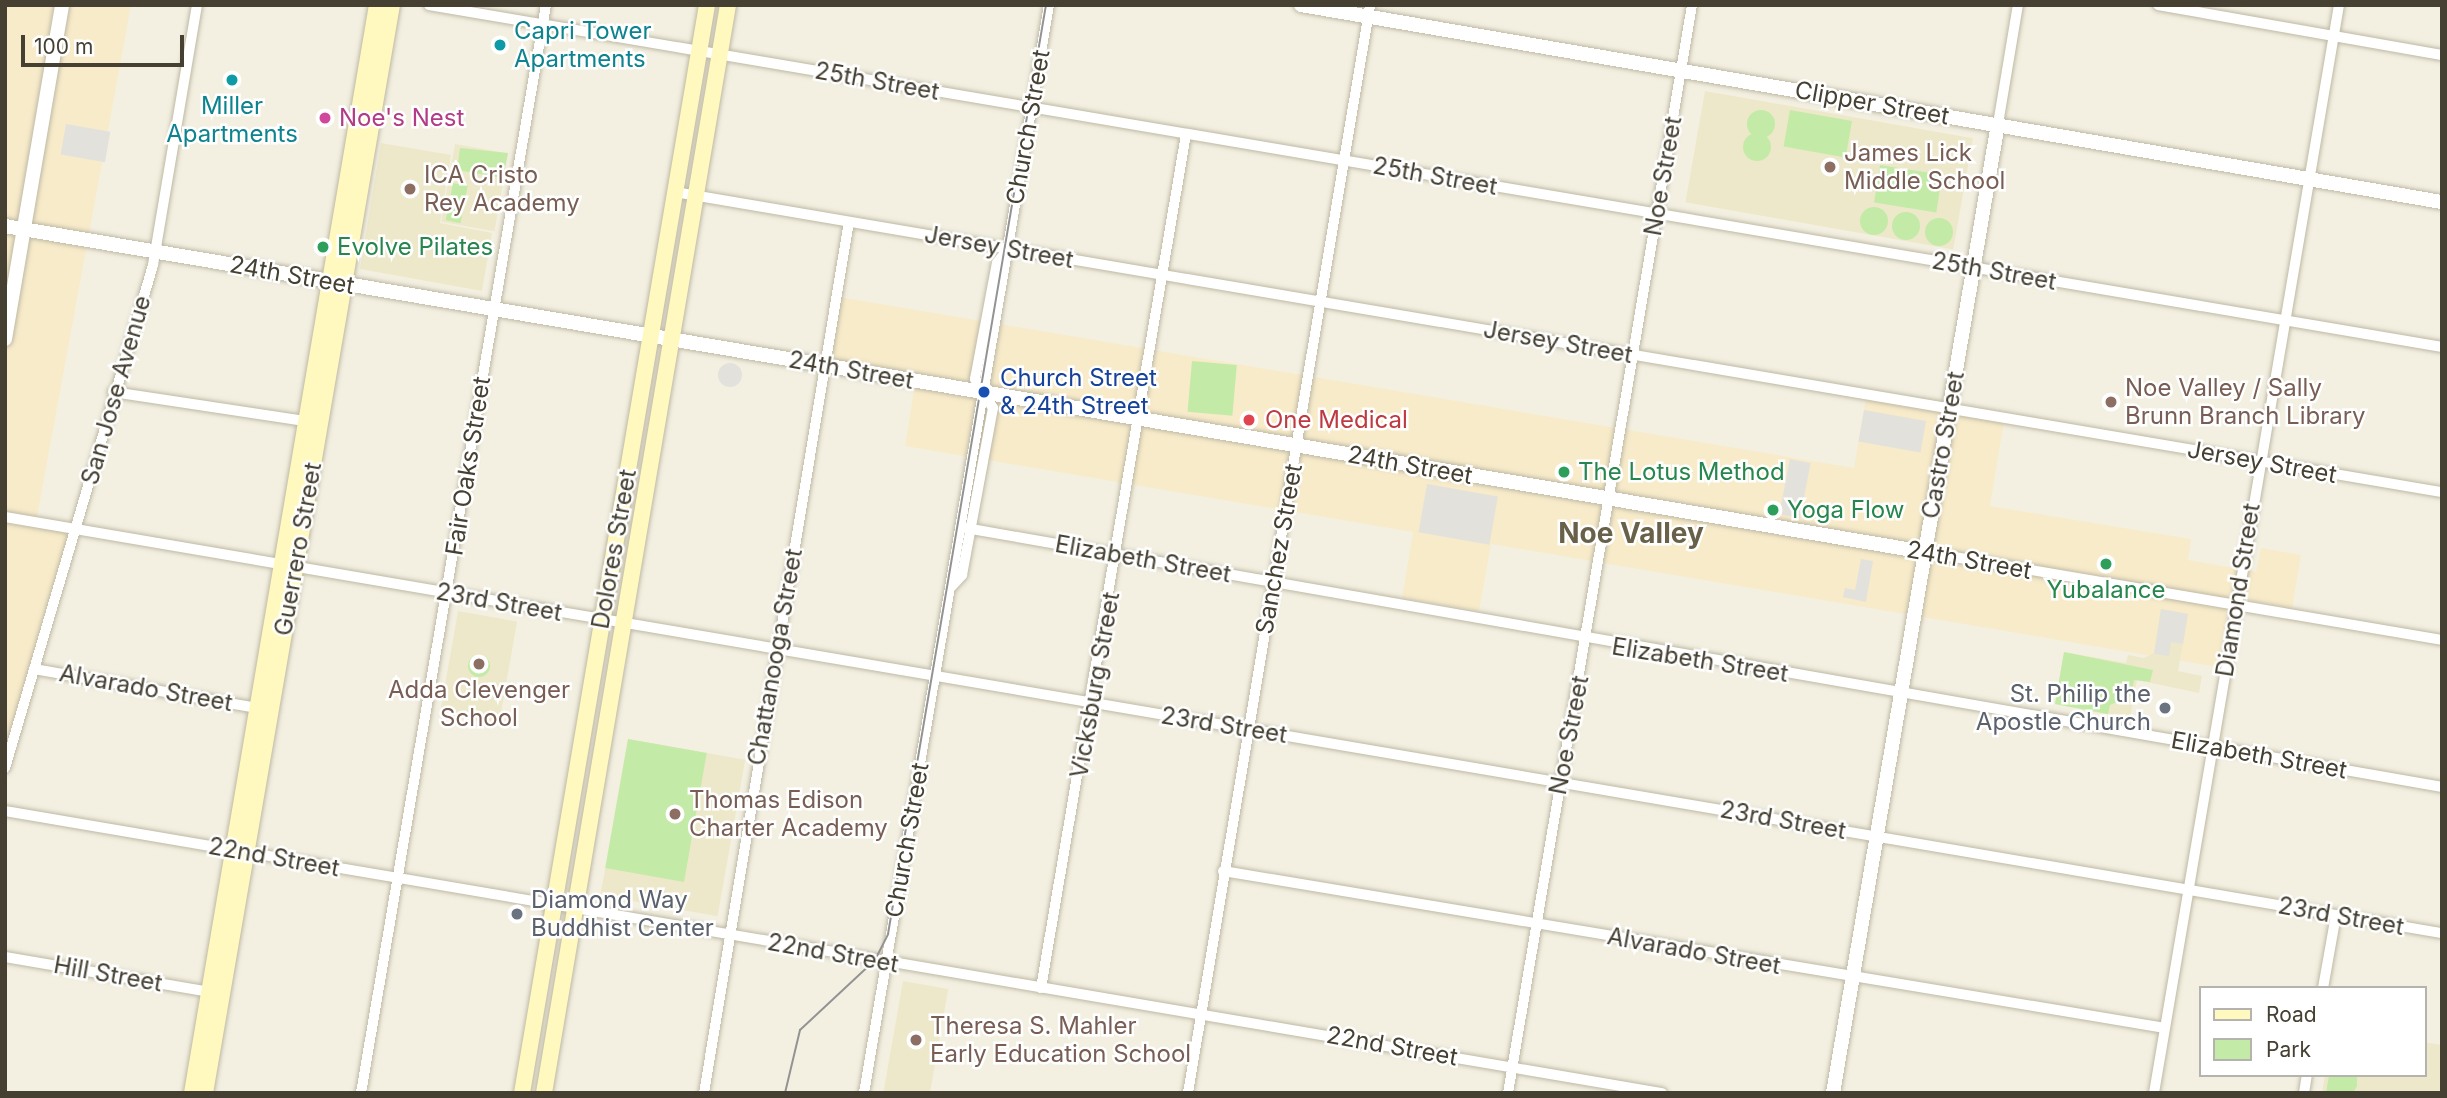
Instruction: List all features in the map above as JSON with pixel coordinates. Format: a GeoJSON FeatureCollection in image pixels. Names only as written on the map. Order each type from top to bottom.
{"type":"FeatureCollection","features":[{"type":"Feature","properties":{"kind":"main road","name":"Guerrero Street"},"geometry":{"type":"LineString","coordinates":[[205,1093],[258,708],[288,566],[306,421],[337,283],[377,5]]}},
{"type":"Feature","properties":{"kind":"main road","name":"Guerrero Street"},"geometry":{"type":"LineString","coordinates":[[192,1093],[240,851],[337,283],[391,5]]}},
{"type":"Feature","properties":{"kind":"main road","name":"Dolores Street"},"geometry":{"type":"LineString","coordinates":[[522,1093],[707,5]]}},
{"type":"Feature","properties":{"kind":"main road","name":"Dolores Street"},"geometry":{"type":"LineString","coordinates":[[544,1093],[728,5]]}},
{"type":"Feature","properties":{"kind":"main road"},"geometry":{"type":"LineString","coordinates":[[530,1048],[551,1051]]}},
{"type":"Feature","properties":{"kind":"street"},"geometry":{"type":"LineString","coordinates":[[5,339],[62,5]]}},
{"type":"Feature","properties":{"kind":"street","name":"San Jose Avenue"},"geometry":{"type":"LineString","coordinates":[[5,768],[156,252],[197,5]]}},
{"type":"Feature","properties":{"kind":"street","name":"25th Street"},"geometry":{"type":"LineString","coordinates":[[429,5],[2442,347]]}},
{"type":"Feature","properties":{"kind":"street","name":"Fair Oaks Street"},"geometry":{"type":"LineString","coordinates":[[360,1093],[399,878],[546,5]]}},
{"type":"Feature","properties":{"kind":"street","name":"Church Street"},"geometry":{"type":"LineString","coordinates":[[864,1093],[950,588],[962,575],[983,393],[1049,5]]}},
{"type":"Feature","properties":{"kind":"street","name":"Clipper Street"},"geometry":{"type":"LineString","coordinates":[[1301,5],[1369,11],[1681,70],[2442,202]]}},
{"type":"Feature","properties":{"kind":"street","name":"Noe Street"},"geometry":{"type":"LineString","coordinates":[[1508,1093],[1560,782],[1587,641],[1692,5]]}},
{"type":"Feature","properties":{"kind":"street","name":"Castro Street"},"geometry":{"type":"LineString","coordinates":[[1833,1093],[2018,5]]}},
{"type":"Feature","properties":{"kind":"street"},"geometry":{"type":"LineString","coordinates":[[2158,5],[2442,55]]}},
{"type":"Feature","properties":{"kind":"street","name":"Diamond Street"},"geometry":{"type":"LineString","coordinates":[[2154,1093],[2339,5]]}},
{"type":"Feature","properties":{"kind":"street","name":"Sanchez Street"},"geometry":{"type":"LineString","coordinates":[[1188,1093],[1223,871],[1369,11]]}},
{"type":"Feature","properties":{"kind":"street","name":"Vicksburg Street"},"geometry":{"type":"LineString","coordinates":[[1041,988],[1141,420],[1186,134]]}},
{"type":"Feature","properties":{"kind":"street","name":"Jersey Street"},"geometry":{"type":"LineString","coordinates":[[675,192],[2442,492]]}},
{"type":"Feature","properties":{"kind":"street","name":"Chattanooga Street"},"geometry":{"type":"LineString","coordinates":[[704,1093],[849,222]]}},
{"type":"Feature","properties":{"kind":"street","name":"24th Street"},"geometry":{"type":"LineString","coordinates":[[5,226],[2442,640]]}},
{"type":"Feature","properties":{"kind":"street"},"geometry":{"type":"LineString","coordinates":[[113,392],[306,421]]}},
{"type":"Feature","properties":{"kind":"street","name":"23rd Street"},"geometry":{"type":"LineString","coordinates":[[5,517],[2442,933]]}},
{"type":"Feature","properties":{"kind":"street","name":"Elizabeth Street"},"geometry":{"type":"LineString","coordinates":[[966,528],[1262,579],[1271,587],[2442,787]]}},
{"type":"Feature","properties":{"kind":"street","name":"Alvarado Street"},"geometry":{"type":"LineString","coordinates":[[34,669],[258,708]]}},
{"type":"Feature","properties":{"kind":"street","name":"22nd Street"},"geometry":{"type":"LineString","coordinates":[[5,811],[1662,1093]]}},
{"type":"Feature","properties":{"kind":"street","name":"Alvarado Street"},"geometry":{"type":"LineString","coordinates":[[1223,871],[2165,1028]]}},
{"type":"Feature","properties":{"kind":"street"},"geometry":{"type":"LineString","coordinates":[[2323,986],[2336,915]]}},
{"type":"Feature","properties":{"kind":"street","name":"Hill Street"},"geometry":{"type":"LineString","coordinates":[[5,957],[210,992]]}},
{"type":"Feature","properties":{"kind":"shaded area"},"geometry":{"type":"Polygon","coordinates":[[[5,5],[131,5],[36,522],[75,529],[5,768],[5,5]]]}},
{"type":"Feature","properties":{"kind":"shaded area","name":"James Lick Middle School"},"geometry":{"type":"Polygon","coordinates":[[[1705,91],[1973,138],[1953,250],[1685,202],[1705,91]]]}},
{"type":"Feature","properties":{"kind":"shaded area"},"geometry":{"type":"Polygon","coordinates":[[[66,124],[110,132],[105,162],[61,155],[66,124]]]}},
{"type":"Feature","properties":{"kind":"shaded area","name":"ICA Cristo Rey Academy"},"geometry":{"type":"Polygon","coordinates":[[[381,143],[451,155],[440,223],[492,233],[482,291],[360,269],[381,143]]]}},
{"type":"Feature","properties":{"kind":"shaded area"},"geometry":{"type":"Polygon","coordinates":[[[455,144],[508,153],[494,231],[441,222],[455,144]]]}},
{"type":"Feature","properties":{"kind":"shaded area"},"geometry":{"type":"Polygon","coordinates":[[[839,297],[1854,468],[1866,398],[2004,421],[1990,506],[2191,539],[2188,560],[2256,572],[2261,548],[2301,555],[2292,608],[2230,597],[2218,667],[1491,544],[1479,611],[1402,598],[1413,532],[905,446],[916,378],[828,363],[839,297]]]}},
{"type":"Feature","properties":{"kind":"shaded area"},"geometry":{"type":"Polygon","coordinates":[[[730,363],[739,366],[742,375],[739,384],[730,387],[721,384],[718,375],[721,366],[730,363]]]}},
{"type":"Feature","properties":{"kind":"shaded area"},"geometry":{"type":"Polygon","coordinates":[[[1864,410],[1926,421],[1920,452],[1858,442],[1864,410]]]}},
{"type":"Feature","properties":{"kind":"shaded area"},"geometry":{"type":"Polygon","coordinates":[[[1790,459],[1811,463],[1800,518],[1779,514],[1790,459]]]}},
{"type":"Feature","properties":{"kind":"shaded area"},"geometry":{"type":"Polygon","coordinates":[[[1427,484],[1498,497],[1489,545],[1418,532],[1427,484]]]}},
{"type":"Feature","properties":{"kind":"shaded area"},"geometry":{"type":"Polygon","coordinates":[[[1861,559],[1873,561],[1866,602],[1843,597],[1845,588],[1855,590],[1861,559]]]}},
{"type":"Feature","properties":{"kind":"shaded area"},"geometry":{"type":"Polygon","coordinates":[[[2161,609],[2188,614],[2178,671],[2202,676],[2199,693],[2137,680],[2130,719],[2055,704],[2064,652],[2126,663],[2128,655],[2144,658],[2154,653],[2161,609]]]}},
{"type":"Feature","properties":{"kind":"shaded area"},"geometry":{"type":"Polygon","coordinates":[[[2161,609],[2188,614],[2183,644],[2171,642],[2169,656],[2154,654],[2161,609]]]}},
{"type":"Feature","properties":{"kind":"shaded area","name":"Adda Clevenger School"},"geometry":{"type":"Polygon","coordinates":[[[458,611],[517,621],[499,725],[440,714],[458,611]]]}},
{"type":"Feature","properties":{"kind":"shaded area","name":"Thomas Edison Charter Academy"},"geometry":{"type":"Polygon","coordinates":[[[628,739],[745,760],[718,916],[600,896],[628,739]]]}},
{"type":"Feature","properties":{"kind":"shaded area","name":"Theresa S. Mahler Early Education School"},"geometry":{"type":"Polygon","coordinates":[[[903,981],[948,989],[930,1093],[883,1092],[903,981]]]}},
{"type":"Feature","properties":{"kind":"shaded area"},"geometry":{"type":"Polygon","coordinates":[[[2426,1042],[2442,1045],[2442,1093],[2322,1093],[2325,1077],[2426,1077],[2426,1042]]]}},
{"type":"Feature","properties":{"kind":"green space"},"geometry":{"type":"Polygon","coordinates":[[[1761,110],[1771,114],[1775,124],[1771,134],[1761,138],[1751,134],[1747,124],[1751,114],[1761,110]]]}},
{"type":"Feature","properties":{"kind":"green space"},"geometry":{"type":"Polygon","coordinates":[[[1790,110],[1852,121],[1846,157],[1784,146],[1790,110]]]}},
{"type":"Feature","properties":{"kind":"green space"},"geometry":{"type":"Polygon","coordinates":[[[1757,133],[1767,137],[1771,147],[1767,157],[1757,161],[1747,157],[1743,147],[1747,137],[1757,133]]]}},
{"type":"Feature","properties":{"kind":"green space"},"geometry":{"type":"Polygon","coordinates":[[[460,148],[508,153],[503,178],[457,170],[460,148]]]}},
{"type":"Feature","properties":{"kind":"green space"},"geometry":{"type":"Polygon","coordinates":[[[1880,165],[1942,175],[1936,212],[1874,203],[1880,165]]]}},
{"type":"Feature","properties":{"kind":"green space"},"geometry":{"type":"Polygon","coordinates":[[[453,183],[468,186],[460,223],[446,220],[453,183]]]}},
{"type":"Feature","properties":{"kind":"green space"},"geometry":{"type":"Polygon","coordinates":[[[1874,207],[1884,211],[1888,221],[1884,231],[1874,235],[1864,231],[1860,221],[1864,211],[1874,207]]]}},
{"type":"Feature","properties":{"kind":"green space"},"geometry":{"type":"Polygon","coordinates":[[[1906,212],[1916,216],[1920,226],[1916,236],[1906,240],[1896,236],[1892,226],[1896,216],[1906,212]]]}},
{"type":"Feature","properties":{"kind":"green space"},"geometry":{"type":"Polygon","coordinates":[[[1939,218],[1949,222],[1953,232],[1949,242],[1939,246],[1929,242],[1925,232],[1929,222],[1939,218]]]}},
{"type":"Feature","properties":{"kind":"green space"},"geometry":{"type":"Polygon","coordinates":[[[1192,361],[1237,365],[1232,416],[1188,412],[1192,361]]]}},
{"type":"Feature","properties":{"kind":"green space"},"geometry":{"type":"Polygon","coordinates":[[[2064,652],[2153,670],[2150,682],[2134,680],[2131,696],[2110,705],[2108,714],[2055,704],[2064,652]]]}},
{"type":"Feature","properties":{"kind":"green space"},"geometry":{"type":"Polygon","coordinates":[[[475,655],[483,655],[490,662],[490,670],[483,677],[475,677],[468,670],[468,662],[475,655]]]}},
{"type":"Feature","properties":{"kind":"green space"},"geometry":{"type":"Polygon","coordinates":[[[628,739],[707,753],[684,882],[605,868],[628,739]]]}},
{"type":"Feature","properties":{"kind":"green space"},"geometry":{"type":"Polygon","coordinates":[[[2329,1077],[2357,1077],[2357,1086],[2353,1093],[2326,1093],[2329,1077]]]}},
{"type":"Feature","properties":{"kind":"tram line"},"geometry":{"type":"LineString","coordinates":[[785,1093],[800,1030],[875,960],[888,934],[1046,5]]}},
{"type":"Feature","properties":{"kind":"place","name":"Capri Tower Apartments"},"geometry":{"type":"Point","coordinates":[500,45]}},
{"type":"Feature","properties":{"kind":"place","name":"Miller Apartments"},"geometry":{"type":"Point","coordinates":[232,80]}},
{"type":"Feature","properties":{"kind":"place","name":"Noe's Nest"},"geometry":{"type":"Point","coordinates":[325,118]}},
{"type":"Feature","properties":{"kind":"place","name":"James Lick Middle School"},"geometry":{"type":"Point","coordinates":[1830,167]}},
{"type":"Feature","properties":{"kind":"place","name":"ICA Cristo Rey Academy"},"geometry":{"type":"Point","coordinates":[410,189]}},
{"type":"Feature","properties":{"kind":"place","name":"Evolve Pilates"},"geometry":{"type":"Point","coordinates":[323,247]}},
{"type":"Feature","properties":{"kind":"place","name":"Church Street & 24th Street"},"geometry":{"type":"Point","coordinates":[984,392]}},
{"type":"Feature","properties":{"kind":"place","name":"Noe Valley / Sally Brunn Branch Library"},"geometry":{"type":"Point","coordinates":[2111,402]}},
{"type":"Feature","properties":{"kind":"place","name":"One Medical"},"geometry":{"type":"Point","coordinates":[1249,420]}},
{"type":"Feature","properties":{"kind":"place","name":"The Lotus Method"},"geometry":{"type":"Point","coordinates":[1564,472]}},
{"type":"Feature","properties":{"kind":"place","name":"Yoga Flow"},"geometry":{"type":"Point","coordinates":[1773,510]}},
{"type":"Feature","properties":{"kind":"place","name":"Yubalance"},"geometry":{"type":"Point","coordinates":[2106,564]}},
{"type":"Feature","properties":{"kind":"place","name":"Adda Clevenger School"},"geometry":{"type":"Point","coordinates":[479,664]}},
{"type":"Feature","properties":{"kind":"place","name":"St. Philip the Apostle Church"},"geometry":{"type":"Point","coordinates":[2165,708]}},
{"type":"Feature","properties":{"kind":"place","name":"Thomas Edison Charter Academy"},"geometry":{"type":"Point","coordinates":[675,814]}},
{"type":"Feature","properties":{"kind":"place","name":"Diamond Way Buddhist Center"},"geometry":{"type":"Point","coordinates":[517,914]}},
{"type":"Feature","properties":{"kind":"place","name":"Theresa S. Mahler Early Education School"},"geometry":{"type":"Point","coordinates":[916,1040]}},
{"type":"Feature","properties":{"kind":"district","name":"Noe Valley"},"geometry":{"type":"Point","coordinates":[1631,533]}}]}
